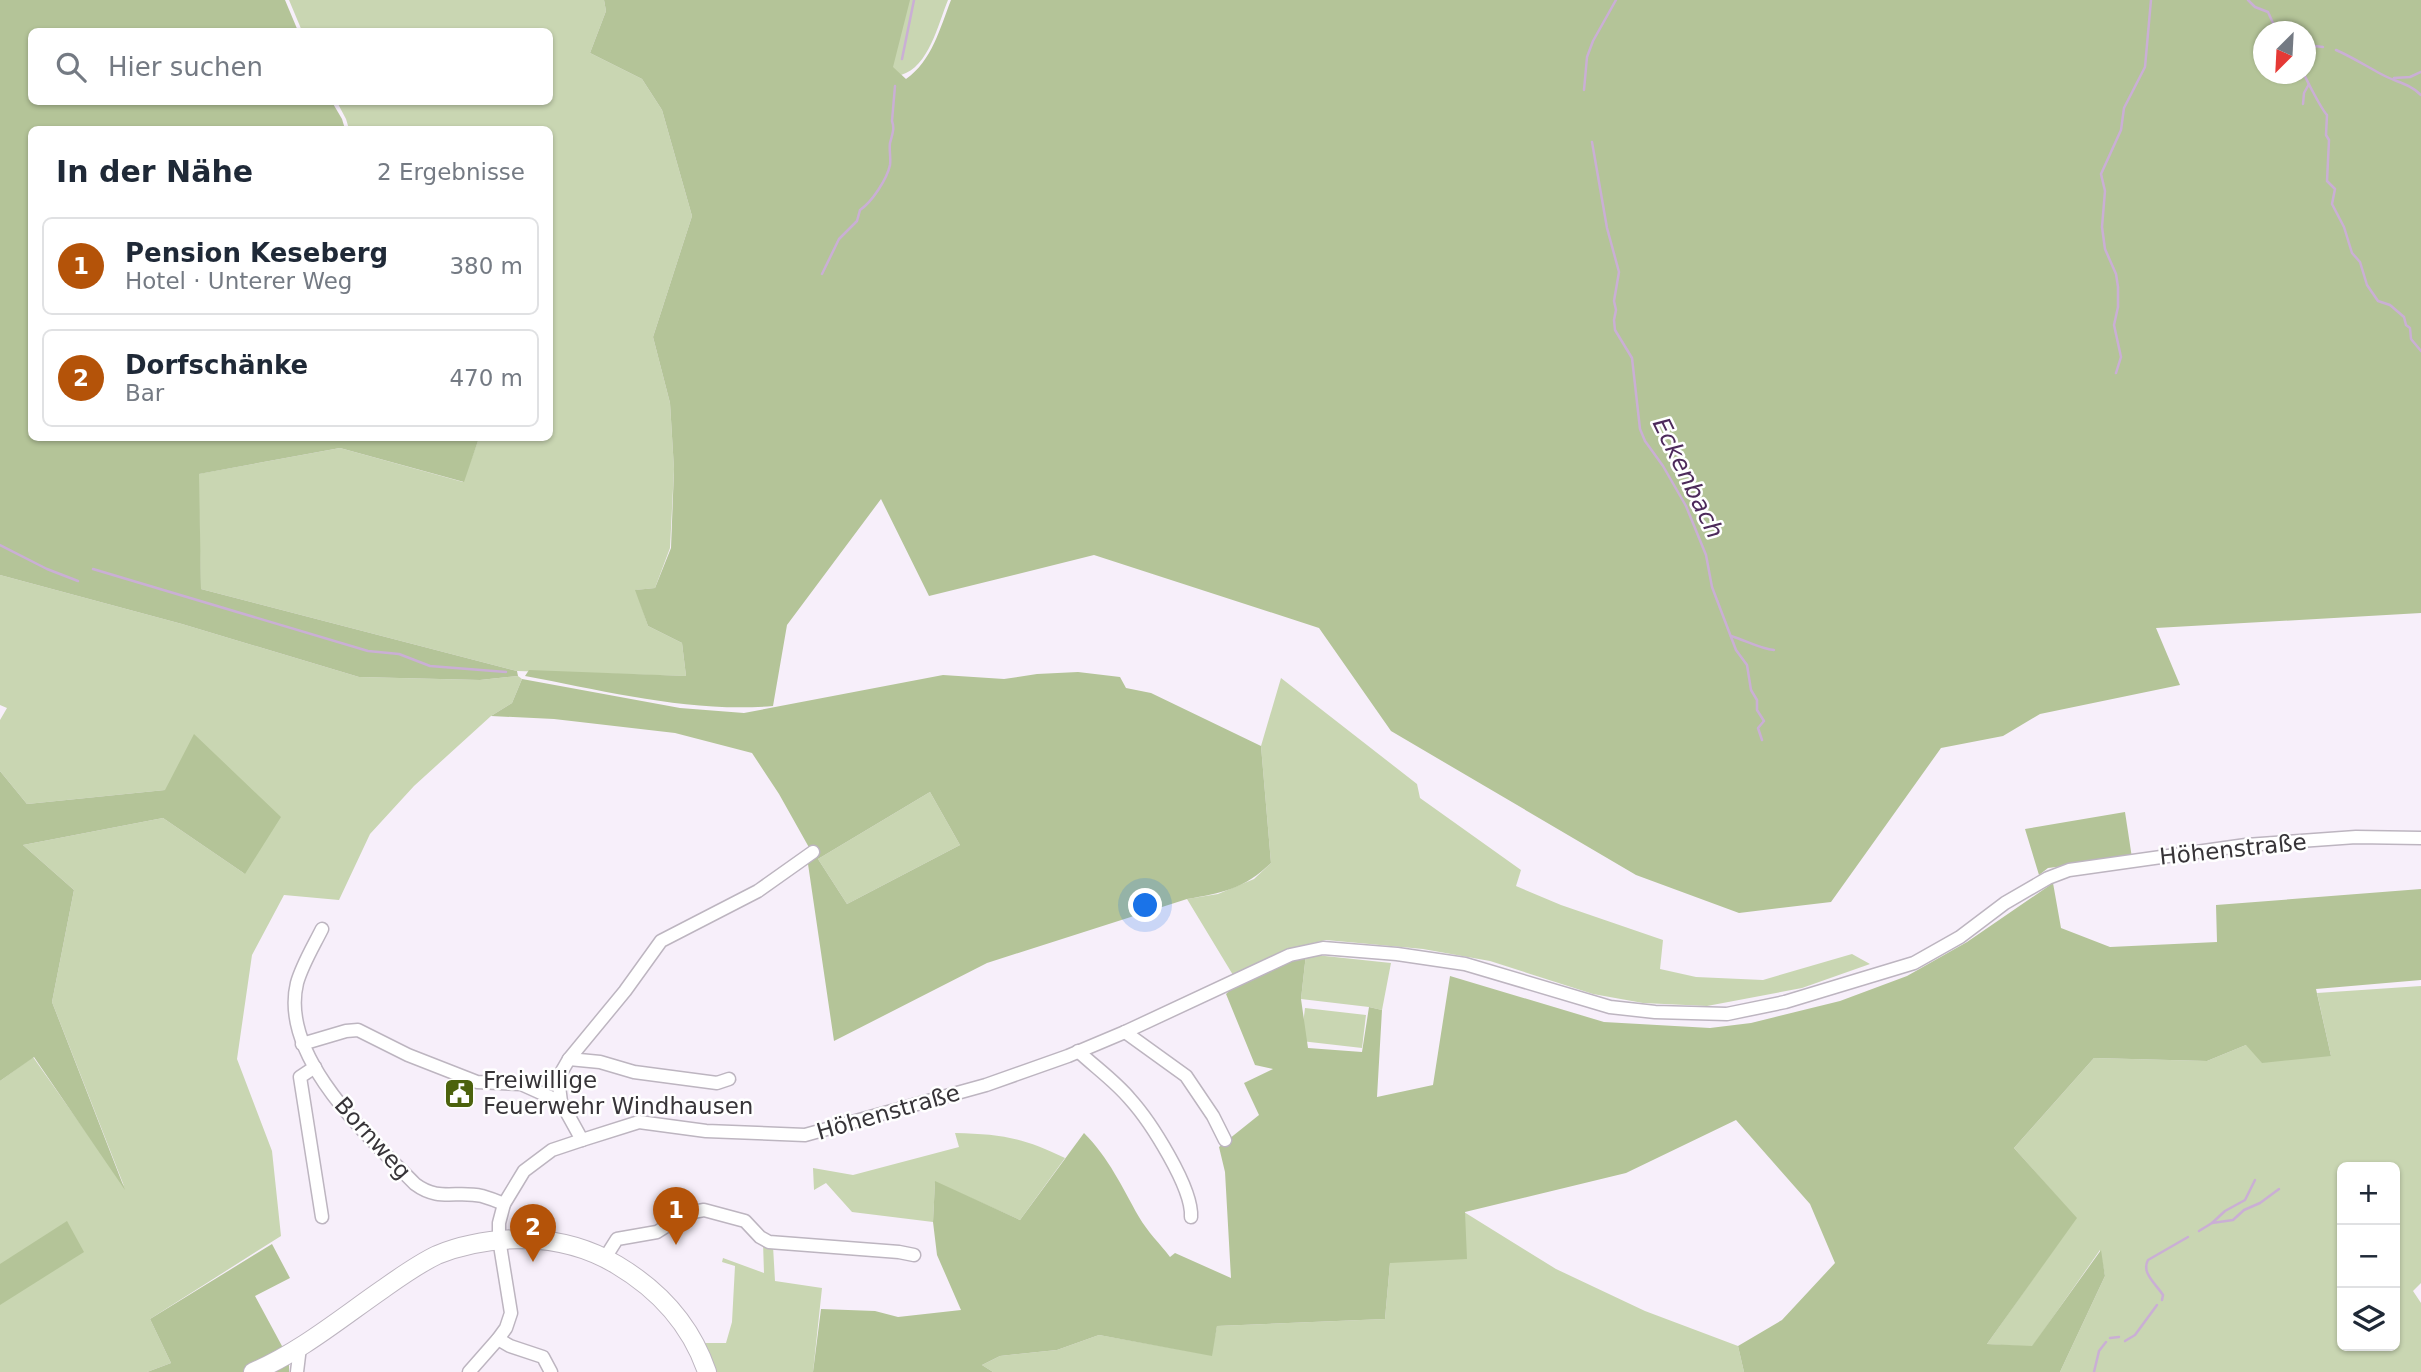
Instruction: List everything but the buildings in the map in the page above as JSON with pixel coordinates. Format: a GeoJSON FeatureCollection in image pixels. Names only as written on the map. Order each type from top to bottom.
{"type":"FeatureCollection","features":[{"type":"Feature","properties":{"kind":"main road"},"geometry":{"type":"LineString","coordinates":[[253,1372],[300,1347],[410,1270],[435,1256],[499,1239],[553,1241],[605,1258],[641,1279],[662,1298],[691,1336],[706,1372]]}},
{"type":"Feature","properties":{"kind":"street","name":"Höhenstraße"},"geometry":{"type":"LineString","coordinates":[[498,1339],[506,1328],[511,1313],[499,1239],[504,1204],[524,1171],[552,1150],[639,1122],[706,1130],[805,1135],[986,1085],[1125,1032],[1290,955],[1323,948],[1397,954],[1465,964],[1610,1007],[1655,1012],[1727,1014],[1785,1002],[1914,962],[1960,937],[2005,903],[2048,878],[2069,870],[2246,845],[2356,837],[2421,838]]}},
{"type":"Feature","properties":{"kind":"street"},"geometry":{"type":"LineString","coordinates":[[582,1140],[561,1102],[558,1079],[569,1059],[661,942],[758,891],[813,852]]}},
{"type":"Feature","properties":{"kind":"street","name":"Bornweg"},"geometry":{"type":"LineString","coordinates":[[322,929],[297,984],[295,1010],[302,1044],[315,1067],[349,1117],[420,1189],[426,1193],[447,1196],[480,1195],[504,1204]]}},
{"type":"Feature","properties":{"kind":"street"},"geometry":{"type":"LineString","coordinates":[[302,1044],[358,1030],[408,1055],[477,1082],[522,1084],[561,1102]]}},
{"type":"Feature","properties":{"kind":"street"},"geometry":{"type":"LineString","coordinates":[[1125,1032],[1186,1076],[1213,1116],[1225,1140]]}},
{"type":"Feature","properties":{"kind":"street"},"geometry":{"type":"LineString","coordinates":[[1078,1051],[1129,1098],[1152,1127],[1192,1206],[1191,1217]]}},
{"type":"Feature","properties":{"kind":"street"},"geometry":{"type":"LineString","coordinates":[[569,1059],[600,1062],[634,1072],[717,1083],[729,1079]]}},
{"type":"Feature","properties":{"kind":"street"},"geometry":{"type":"LineString","coordinates":[[315,1067],[300,1077],[323,1217]]}},
{"type":"Feature","properties":{"kind":"street"},"geometry":{"type":"LineString","coordinates":[[605,1258],[617,1239],[657,1232],[687,1213],[704,1210],[745,1221],[760,1237],[769,1242],[914,1255]]}},
{"type":"Feature","properties":{"kind":"street"},"geometry":{"type":"LineString","coordinates":[[469,1372],[498,1339],[543,1357],[551,1372]]}},
{"type":"Feature","properties":{"kind":"street"},"geometry":{"type":"LineString","coordinates":[[297,1372],[300,1347]]}},
{"type":"Feature","properties":{"kind":"green space"},"geometry":{"type":"Polygon","coordinates":[[[0,0],[285,0],[297,28],[28,28],[28,105],[334,105],[344,126],[28,126],[28,441],[478,441],[464,482],[340,448],[199,474],[201,589],[517,671],[518,676],[480,680],[359,677],[182,624],[0,575],[0,0]]]}},
{"type":"Feature","properties":{"kind":"green space"},"geometry":{"type":"Polygon","coordinates":[[[289,0],[604,0],[606,11],[590,53],[642,79],[662,110],[692,216],[653,337],[670,403],[674,469],[670,548],[655,588],[636,590],[648,626],[682,643],[686,676],[517,671],[201,589],[198,474],[340,448],[463,482],[478,441],[553,441],[553,126],[348,126],[339,105],[553,105],[553,28],[301,28],[289,0]]]}},
{"type":"Feature","properties":{"kind":"green space"},"geometry":{"type":"Polygon","coordinates":[[[604,0],[910,0],[893,67],[906,79],[915,72],[929,53],[951,0],[2421,0],[2421,613],[2156,628],[2180,685],[2040,714],[2003,736],[1941,748],[1831,902],[1739,913],[1636,875],[1391,731],[1319,628],[1094,555],[929,596],[881,499],[787,625],[773,706],[679,704],[525,676],[529,670],[686,676],[682,643],[648,626],[635,590],[655,588],[671,548],[674,469],[670,403],[653,337],[692,216],[662,110],[642,79],[590,53],[606,11],[604,0]]]}},
{"type":"Feature","properties":{"kind":"green space"},"geometry":{"type":"Polygon","coordinates":[[[882,0],[948,0],[926,54],[911,70],[901,75],[893,68],[882,0]]]}},
{"type":"Feature","properties":{"kind":"green space"},"geometry":{"type":"Polygon","coordinates":[[[0,575],[182,624],[359,677],[480,680],[518,676],[522,679],[512,703],[491,716],[414,786],[370,834],[339,900],[284,895],[252,955],[237,1059],[272,1151],[281,1236],[150,1319],[171,1363],[147,1372],[0,1372],[0,1081],[33,1057],[124,1186],[52,1002],[74,890],[23,845],[163,818],[245,874],[165,790],[27,804],[0,771],[0,720],[7,708],[0,705],[0,575]]]}},
{"type":"Feature","properties":{"kind":"green space"},"geometry":{"type":"Polygon","coordinates":[[[1078,672],[1120,677],[1126,688],[1151,693],[1261,746],[1271,863],[1251,879],[1232,888],[1187,899],[987,963],[834,1041],[808,864],[811,851],[752,753],[675,733],[554,719],[491,716],[512,703],[522,679],[680,708],[744,713],[943,675],[1004,679],[1078,672]],[[930,792],[818,859],[847,904],[960,845],[930,792]]]}},
{"type":"Feature","properties":{"kind":"green space"},"geometry":{"type":"Polygon","coordinates":[[[1281,678],[1417,784],[1420,798],[1521,870],[1516,886],[1561,905],[1663,940],[1660,969],[1696,977],[1763,980],[1852,954],[1870,964],[1802,988],[1707,1006],[1643,1003],[1593,994],[1490,961],[1423,949],[1326,940],[1291,948],[1233,975],[1187,899],[1218,894],[1254,879],[1271,863],[1261,746],[1281,678]]]}},
{"type":"Feature","properties":{"kind":"green space"},"geometry":{"type":"Polygon","coordinates":[[[194,734],[281,817],[245,874],[163,818],[23,845],[74,890],[52,1002],[125,1190],[34,1057],[0,1081],[0,771],[27,804],[165,790],[194,734]]]}},
{"type":"Feature","properties":{"kind":"green space"},"geometry":{"type":"Polygon","coordinates":[[[930,792],[960,845],[847,904],[818,859],[930,792]]]}},
{"type":"Feature","properties":{"kind":"green space"},"geometry":{"type":"Polygon","coordinates":[[[2125,812],[2132,858],[2048,868],[2039,875],[2025,829],[2125,812]]]}},
{"type":"Feature","properties":{"kind":"green space"},"geometry":{"type":"Polygon","coordinates":[[[2053,883],[2061,928],[2110,947],[2217,942],[2216,905],[2421,889],[2421,980],[2316,989],[2331,1056],[2262,1063],[2246,1045],[2207,1061],[2094,1058],[2014,1148],[2077,1218],[1987,1344],[2032,1346],[2101,1250],[2105,1276],[2060,1372],[1744,1372],[1738,1346],[1782,1320],[1835,1263],[1810,1204],[1736,1120],[1626,1173],[1465,1212],[1467,1259],[1390,1263],[1385,1319],[1217,1326],[1212,1356],[1099,1335],[1057,1350],[1000,1356],[982,1365],[993,1372],[813,1372],[821,1309],[875,1311],[898,1317],[961,1310],[937,1255],[933,1222],[935,1181],[1020,1220],[1084,1133],[1108,1163],[1142,1222],[1170,1257],[1175,1253],[1231,1278],[1225,1172],[1219,1147],[1259,1115],[1244,1083],[1273,1069],[1255,1065],[1226,994],[1235,985],[1306,954],[1301,999],[1308,1048],[1362,1052],[1369,1007],[1382,1010],[1377,1097],[1433,1085],[1450,976],[1604,1022],[1710,1028],[1751,1023],[1840,1001],[1907,976],[1967,942],[2053,883]]]}},
{"type":"Feature","properties":{"kind":"green space"},"geometry":{"type":"Polygon","coordinates":[[[1306,954],[1391,963],[1382,1010],[1301,999],[1306,954]]]}},
{"type":"Feature","properties":{"kind":"green space"},"geometry":{"type":"Polygon","coordinates":[[[2421,986],[2421,1283],[2413,1291],[2421,1303],[2421,1372],[2060,1372],[2105,1276],[2100,1250],[2032,1347],[1987,1344],[2076,1218],[2014,1148],[2094,1058],[2207,1061],[2246,1045],[2331,1056],[2317,993],[2421,986]]]}},
{"type":"Feature","properties":{"kind":"green space"},"geometry":{"type":"Polygon","coordinates":[[[1305,1008],[1366,1015],[1362,1048],[1301,1041],[1305,1008]]]}},
{"type":"Feature","properties":{"kind":"green space"},"geometry":{"type":"Polygon","coordinates":[[[955,1133],[1012,1138],[1065,1158],[1020,1220],[935,1182],[933,1222],[852,1212],[826,1183],[814,1190],[813,1168],[853,1175],[959,1147],[955,1133]]]}},
{"type":"Feature","properties":{"kind":"green space"},"geometry":{"type":"Polygon","coordinates":[[[1464,1212],[1556,1269],[1645,1311],[1738,1346],[1744,1372],[993,1372],[982,1365],[1000,1356],[1057,1350],[1099,1335],[1211,1355],[1217,1326],[1385,1319],[1390,1263],[1464,1212]]]}},
{"type":"Feature","properties":{"kind":"green space"},"geometry":{"type":"Polygon","coordinates":[[[67,1221],[84,1252],[0,1305],[0,1264],[67,1221]]]}},
{"type":"Feature","properties":{"kind":"green space"},"geometry":{"type":"Polygon","coordinates":[[[763,1242],[773,1246],[775,1281],[822,1288],[813,1372],[715,1372],[705,1343],[726,1343],[732,1322],[735,1266],[722,1262],[723,1258],[764,1273],[763,1242]]]}},
{"type":"Feature","properties":{"kind":"green space"},"geometry":{"type":"Polygon","coordinates":[[[272,1244],[290,1278],[255,1296],[289,1359],[289,1372],[147,1372],[171,1363],[150,1319],[272,1244]]]}},
{"type":"Feature","properties":{"kind":"waterway"},"geometry":{"type":"LineString","coordinates":[[902,59],[914,0]]}},
{"type":"Feature","properties":{"kind":"waterway","name":"Eckenbach"},"geometry":{"type":"LineString","coordinates":[[1584,90],[1587,57],[1616,0]]}},
{"type":"Feature","properties":{"kind":"waterway"},"geometry":{"type":"LineString","coordinates":[[2116,373],[2121,357],[2114,325],[2118,287],[2116,274],[2105,249],[2102,227],[2105,191],[2101,174],[2121,130],[2124,108],[2145,67],[2151,0]]}},
{"type":"Feature","properties":{"kind":"waterway"},"geometry":{"type":"LineString","coordinates":[[2248,0],[2255,7],[2268,12],[2272,21]]}},
{"type":"Feature","properties":{"kind":"waterway"},"geometry":{"type":"LineString","coordinates":[[2316,46],[2323,47]]}},
{"type":"Feature","properties":{"kind":"waterway"},"geometry":{"type":"LineString","coordinates":[[2336,50],[2421,95]]}},
{"type":"Feature","properties":{"kind":"waterway"},"geometry":{"type":"LineString","coordinates":[[2394,78],[2410,77],[2421,72]]}},
{"type":"Feature","properties":{"kind":"waterway"},"geometry":{"type":"LineString","coordinates":[[2309,84],[2327,115],[2327,181],[2335,189],[2332,204],[2344,227],[2352,253],[2360,262],[2367,285],[2378,301],[2390,305],[2404,317],[2410,328],[2411,339],[2421,351]]}},
{"type":"Feature","properties":{"kind":"waterway"},"geometry":{"type":"LineString","coordinates":[[2303,104],[2304,93],[2309,84]]}},
{"type":"Feature","properties":{"kind":"waterway"},"geometry":{"type":"LineString","coordinates":[[822,274],[839,239],[857,221],[860,210],[874,196],[888,171],[895,86]]}},
{"type":"Feature","properties":{"kind":"waterway","name":"Eckenbach"},"geometry":{"type":"LineString","coordinates":[[1592,142],[1607,228],[1619,272],[1614,301],[1615,330],[1632,358],[1640,429],[1686,506],[1706,555],[1712,587],[1736,650],[1747,665],[1751,690],[1757,700],[1757,710],[1764,721],[1758,728],[1762,740]]}},
{"type":"Feature","properties":{"kind":"waterway"},"geometry":{"type":"LineString","coordinates":[[0,545],[78,581]]}},
{"type":"Feature","properties":{"kind":"waterway"},"geometry":{"type":"LineString","coordinates":[[93,569],[368,651],[399,654],[430,666],[506,672]]}},
{"type":"Feature","properties":{"kind":"waterway"},"geometry":{"type":"LineString","coordinates":[[1731,636],[1774,650]]}},
{"type":"Feature","properties":{"kind":"waterway"},"geometry":{"type":"LineString","coordinates":[[2212,1223],[2225,1211],[2245,1200],[2255,1180]]}},
{"type":"Feature","properties":{"kind":"waterway"},"geometry":{"type":"LineString","coordinates":[[2199,1231],[2212,1223],[2233,1220],[2244,1210],[2260,1203],[2279,1189]]}},
{"type":"Feature","properties":{"kind":"waterway"},"geometry":{"type":"LineString","coordinates":[[2162,1300],[2163,1295],[2146,1269],[2148,1260],[2188,1237]]}},
{"type":"Feature","properties":{"kind":"waterway"},"geometry":{"type":"LineString","coordinates":[[2125,1341],[2135,1335],[2157,1305]]}},
{"type":"Feature","properties":{"kind":"waterway"},"geometry":{"type":"LineString","coordinates":[[2110,1338],[2119,1337]]}},
{"type":"Feature","properties":{"kind":"waterway"},"geometry":{"type":"LineString","coordinates":[[2094,1372],[2099,1351],[2106,1342]]}},
{"type":"Feature","properties":{"kind":"place","name":"Freiwillige Feuerwehr Windhausen"},"geometry":{"type":"Point","coordinates":[460,1093]}},
{"type":"Feature","properties":{"kind":"place","name":"Pension Keseberg"},"geometry":{"type":"Point","coordinates":[676,1245]}},
{"type":"Feature","properties":{"kind":"place","name":"Dorfschänke"},"geometry":{"type":"Point","coordinates":[533,1262]}}]}
